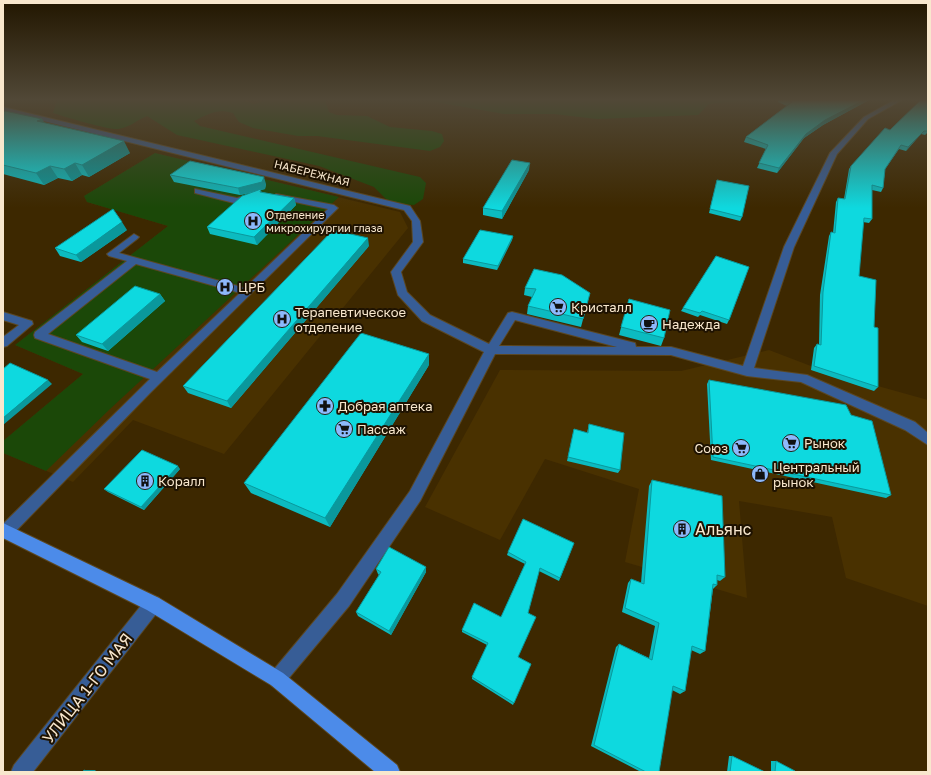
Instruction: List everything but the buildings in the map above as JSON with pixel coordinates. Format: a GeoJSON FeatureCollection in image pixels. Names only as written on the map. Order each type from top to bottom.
{"type":"FeatureCollection","features":[{"type":"Feature","properties":{"kind":"main road"},"geometry":{"type":"LineString","coordinates":[[4,530],[153,604],[277,679],[390,772]]}},
{"type":"Feature","properties":{"kind":"street","name":"НАБЕРЕЖНАЯ"},"geometry":{"type":"LineString","coordinates":[[116,136],[407,208],[416,221],[418,242],[396,272],[402,293],[426,318],[491,350]]}},
{"type":"Feature","properties":{"kind":"street"},"geometry":{"type":"LineString","coordinates":[[747,372],[789,247],[834,153],[849,136]]}},
{"type":"Feature","properties":{"kind":"street"},"geometry":{"type":"LineString","coordinates":[[4,530],[159,377],[334,208],[265,193],[238,201],[198,191]]}},
{"type":"Feature","properties":{"kind":"street"},"geometry":{"type":"LineString","coordinates":[[134,237],[112,254],[247,292]]}},
{"type":"Feature","properties":{"kind":"street"},"geometry":{"type":"LineString","coordinates":[[135,260],[39,335],[159,377]]}},
{"type":"Feature","properties":{"kind":"street"},"geometry":{"type":"LineString","coordinates":[[3,316],[28,324],[3,343]]}},
{"type":"Feature","properties":{"kind":"street"},"geometry":{"type":"LineString","coordinates":[[277,679],[343,600],[414,496],[491,350],[512,316],[650,351]]}},
{"type":"Feature","properties":{"kind":"street"},"geometry":{"type":"LineString","coordinates":[[491,350],[671,351],[747,372],[803,378],[910,426],[928,440]]}},
{"type":"Feature","properties":{"kind":"street","name":"УЛИЦА 1-ГО МАЯ"},"geometry":{"type":"LineString","coordinates":[[21,772],[153,604]]}},
{"type":"Feature","properties":{"kind":"shaded area","name":"ЦРБ"},"geometry":{"type":"Polygon","coordinates":[[[155,153],[400,212],[408,228],[224,454],[133,420],[73,482],[3,453],[3,441],[83,374],[15,345],[168,226],[87,202],[84,196],[155,153]]]}},
{"type":"Feature","properties":{"kind":"shaded area","name":"Центральный рынок"},"geometry":{"type":"Polygon","coordinates":[[[769,350],[824,371],[928,400],[928,606],[846,578],[832,517],[739,501],[747,598],[625,562],[639,489],[545,459],[500,540],[425,507],[500,370],[681,371],[769,350]]]}},
{"type":"Feature","properties":{"kind":"green space"},"geometry":{"type":"Polygon","coordinates":[[[182,136],[244,136],[420,177],[426,183],[423,199],[414,205],[399,204],[386,199],[374,187],[319,166],[182,136]]]}},
{"type":"Feature","properties":{"kind":"green space"},"geometry":{"type":"Polygon","coordinates":[[[318,136],[443,136],[444,141],[440,147],[430,151],[318,136]]]}},
{"type":"Feature","properties":{"kind":"green space"},"geometry":{"type":"Polygon","coordinates":[[[155,153],[339,197],[110,409],[46,471],[3,453],[3,441],[83,374],[15,345],[168,226],[87,202],[84,196],[155,153]]]}},
{"type":"Feature","properties":{"kind":"place","name":"Отделение микрохирургии глаза"},"geometry":{"type":"Point","coordinates":[253,221]}},
{"type":"Feature","properties":{"kind":"place","name":"ЦРБ"},"geometry":{"type":"Point","coordinates":[225,287]}},
{"type":"Feature","properties":{"kind":"place","name":"Кристалл"},"geometry":{"type":"Point","coordinates":[558,307]}},
{"type":"Feature","properties":{"kind":"place","name":"Терапевтическое отделение"},"geometry":{"type":"Point","coordinates":[282,319]}},
{"type":"Feature","properties":{"kind":"place","name":"Надежда"},"geometry":{"type":"Point","coordinates":[649,324]}},
{"type":"Feature","properties":{"kind":"place","name":"Добрая аптека"},"geometry":{"type":"Point","coordinates":[325,406]}},
{"type":"Feature","properties":{"kind":"place","name":"Пассаж"},"geometry":{"type":"Point","coordinates":[344,429]}},
{"type":"Feature","properties":{"kind":"place","name":"Рынок"},"geometry":{"type":"Point","coordinates":[791,443]}},
{"type":"Feature","properties":{"kind":"place","name":"Союз"},"geometry":{"type":"Point","coordinates":[741,448]}},
{"type":"Feature","properties":{"kind":"place","name":"Центральный рынок"},"geometry":{"type":"Point","coordinates":[760,474]}},
{"type":"Feature","properties":{"kind":"place","name":"Коралл"},"geometry":{"type":"Point","coordinates":[145,481]}},
{"type":"Feature","properties":{"kind":"place","name":"Альянс"},"geometry":{"type":"Point","coordinates":[682,529]}}]}
